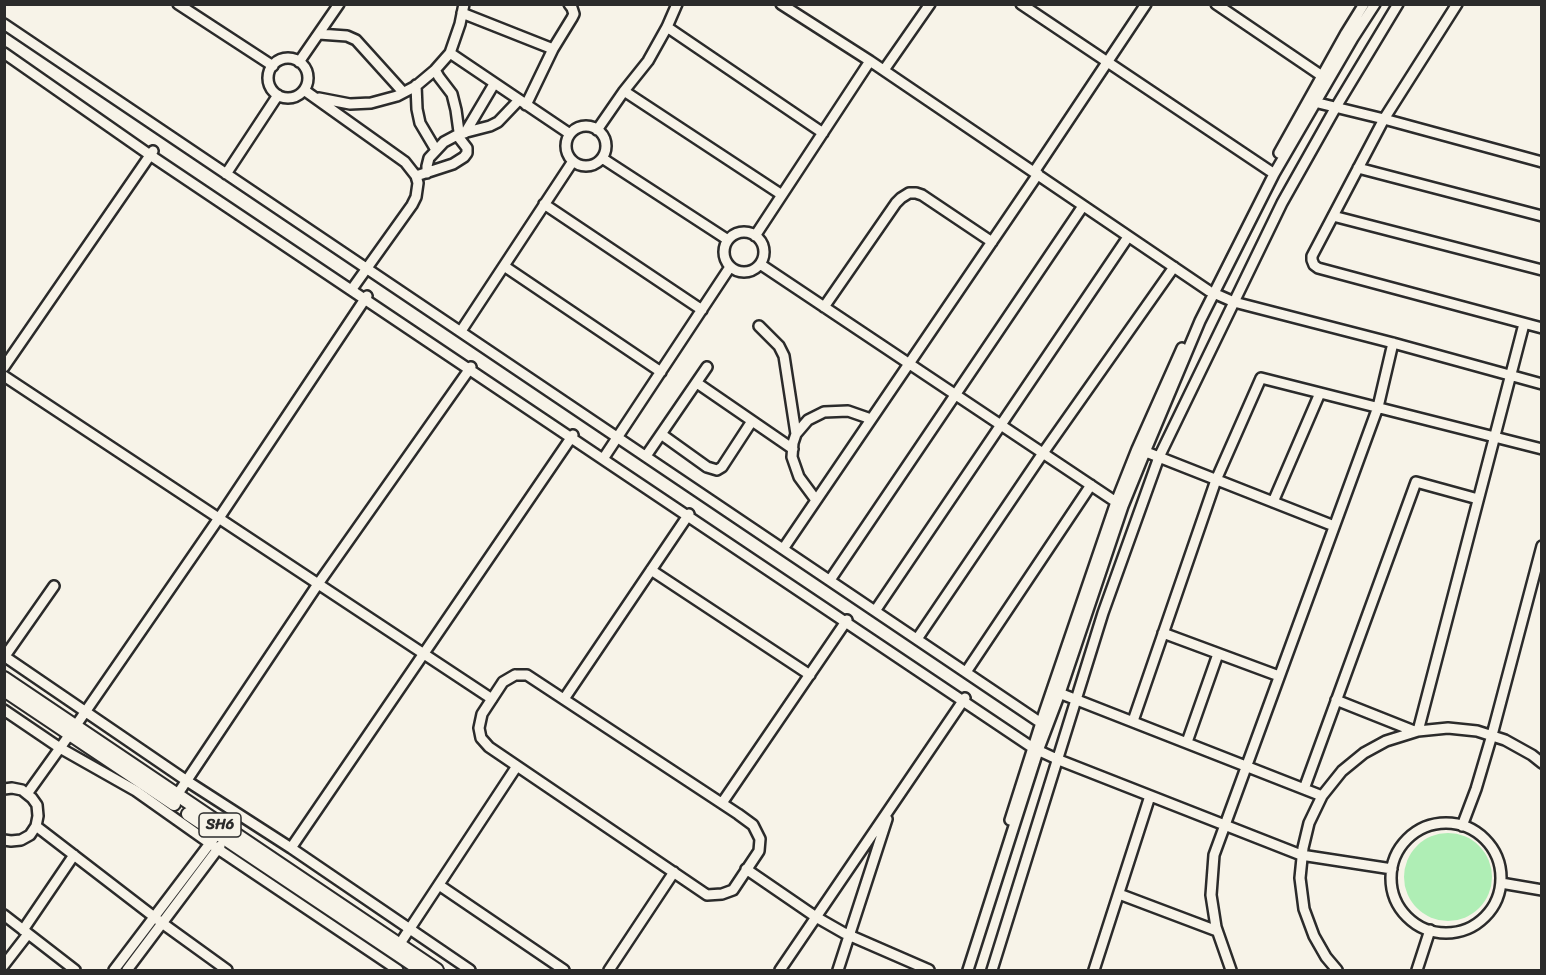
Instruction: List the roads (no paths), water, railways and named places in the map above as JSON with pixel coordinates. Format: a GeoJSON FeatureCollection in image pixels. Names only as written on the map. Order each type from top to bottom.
{"type":"FeatureCollection","features":[{"type":"Feature","properties":{"kind":"main road","name":"SH6"},"geometry":{"type":"LineString","coordinates":[[4,678],[73,730],[174,799],[221,837],[403,962],[421,970]]}},
{"type":"Feature","properties":{"kind":"main road","name":"SH6"},"geometry":{"type":"LineString","coordinates":[[4,690],[73,730]]}},
{"type":"Feature","properties":{"kind":"main road","name":"SH6"},"geometry":{"type":"LineString","coordinates":[[403,962],[437,970]]}},
{"type":"Feature","properties":{"kind":"street"},"geometry":{"type":"LineString","coordinates":[[299,62],[339,4]]}},
{"type":"Feature","properties":{"kind":"street"},"geometry":{"type":"LineString","coordinates":[[428,173],[428,162],[444,142],[462,133],[498,122],[522,103],[572,18],[572,8],[569,4]]}},
{"type":"Feature","properties":{"kind":"street"},"geometry":{"type":"LineString","coordinates":[[597,130],[648,61],[677,4]]}},
{"type":"Feature","properties":{"kind":"street"},"geometry":{"type":"LineString","coordinates":[[782,4],[884,70],[1212,292],[1234,302],[1542,384]]}},
{"type":"Feature","properties":{"kind":"street"},"geometry":{"type":"LineString","coordinates":[[884,70],[930,4]]}},
{"type":"Feature","properties":{"kind":"street"},"geometry":{"type":"LineString","coordinates":[[1021,4],[1270,171]]}},
{"type":"Feature","properties":{"kind":"street"},"geometry":{"type":"LineString","coordinates":[[783,549],[992,242],[1146,4]]}},
{"type":"Feature","properties":{"kind":"street"},"geometry":{"type":"LineString","coordinates":[[1216,4],[1322,76]]}},
{"type":"Feature","properties":{"kind":"street"},"geometry":{"type":"LineString","coordinates":[[1212,292],[1312,101],[1322,76],[1364,4]]}},
{"type":"Feature","properties":{"kind":"street"},"geometry":{"type":"LineString","coordinates":[[962,970],[1037,749],[1116,502],[1245,218],[1312,101],[1375,4]]}},
{"type":"Feature","properties":{"kind":"street"},"geometry":{"type":"LineString","coordinates":[[992,970],[1103,613],[1158,457],[1282,203],[1398,4]]}},
{"type":"Feature","properties":{"kind":"street"},"geometry":{"type":"LineString","coordinates":[[1457,4],[1384,119],[1312,256],[1312,260],[1318,268],[1542,328]]}},
{"type":"Feature","properties":{"kind":"street"},"geometry":{"type":"LineString","coordinates":[[185,6],[273,66]]}},
{"type":"Feature","properties":{"kind":"street"},"geometry":{"type":"LineString","coordinates":[[314,97],[350,104],[370,103],[397,96],[416,86],[450,53],[463,9],[553,49]]}},
{"type":"Feature","properties":{"kind":"street"},"geometry":{"type":"LineString","coordinates":[[4,24],[1041,723]]}},
{"type":"Feature","properties":{"kind":"street"},"geometry":{"type":"LineString","coordinates":[[667,27],[823,134]]}},
{"type":"Feature","properties":{"kind":"street"},"geometry":{"type":"LineString","coordinates":[[319,34],[347,36],[356,40],[403,92]]}},
{"type":"Feature","properties":{"kind":"street"},"geometry":{"type":"LineString","coordinates":[[4,51],[151,153],[1037,749],[1059,760],[1301,855],[1392,869]]}},
{"type":"Feature","properties":{"kind":"street"},"geometry":{"type":"LineString","coordinates":[[450,53],[570,134]]}},
{"type":"Feature","properties":{"kind":"street"},"geometry":{"type":"LineString","coordinates":[[287,58],[294,59],[306,69],[308,84],[298,96],[283,97],[271,88],[269,81],[273,66],[287,58]]}},
{"type":"Feature","properties":{"kind":"street"},"geometry":{"type":"LineString","coordinates":[[755,236],[870,61]]}},
{"type":"Feature","properties":{"kind":"street"},"geometry":{"type":"LineString","coordinates":[[416,176],[453,164],[466,155],[467,148],[462,142],[462,133],[452,94],[435,70]]}},
{"type":"Feature","properties":{"kind":"street"},"geometry":{"type":"LineString","coordinates":[[462,133],[494,84]]}},
{"type":"Feature","properties":{"kind":"street"},"geometry":{"type":"LineString","coordinates":[[416,86],[420,123],[436,150]]}},
{"type":"Feature","properties":{"kind":"street"},"geometry":{"type":"LineString","coordinates":[[304,90],[405,162],[416,176],[418,189],[412,205],[352,288]]}},
{"type":"Feature","properties":{"kind":"street"},"geometry":{"type":"LineString","coordinates":[[624,91],[782,195]]}},
{"type":"Feature","properties":{"kind":"street"},"geometry":{"type":"LineString","coordinates":[[226,174],[278,94]]}},
{"type":"Feature","properties":{"kind":"street"},"geometry":{"type":"LineString","coordinates":[[1312,101],[1542,162]]}},
{"type":"Feature","properties":{"kind":"street"},"geometry":{"type":"LineString","coordinates":[[585,126],[597,130],[604,137],[606,145],[602,158],[596,164],[588,166],[573,161],[567,149],[570,134],[585,126]]}},
{"type":"Feature","properties":{"kind":"street"},"geometry":{"type":"LineString","coordinates":[[4,367],[151,153]]}},
{"type":"Feature","properties":{"kind":"street"},"geometry":{"type":"LineString","coordinates":[[602,158],[728,240]]}},
{"type":"Feature","properties":{"kind":"street"},"geometry":{"type":"LineString","coordinates":[[460,331],[573,161]]}},
{"type":"Feature","properties":{"kind":"street"},"geometry":{"type":"LineString","coordinates":[[1358,168],[1542,216]]}},
{"type":"Feature","properties":{"kind":"street"},"geometry":{"type":"LineString","coordinates":[[824,307],[896,203],[909,193],[922,195],[992,242]]}},
{"type":"Feature","properties":{"kind":"street"},"geometry":{"type":"LineString","coordinates":[[544,204],[702,310]]}},
{"type":"Feature","properties":{"kind":"street"},"geometry":{"type":"LineString","coordinates":[[830,580],[1083,206]]}},
{"type":"Feature","properties":{"kind":"street"},"geometry":{"type":"LineString","coordinates":[[1333,216],[1542,270]]}},
{"type":"Feature","properties":{"kind":"street"},"geometry":{"type":"LineString","coordinates":[[742,233],[755,236],[764,251],[760,264],[746,272],[730,267],[724,255],[728,240],[742,233]]}},
{"type":"Feature","properties":{"kind":"street"},"geometry":{"type":"LineString","coordinates":[[875,611],[1128,237]]}},
{"type":"Feature","properties":{"kind":"street"},"geometry":{"type":"LineString","coordinates":[[760,264],[1116,502]]}},
{"type":"Feature","properties":{"kind":"street"},"geometry":{"type":"LineString","coordinates":[[504,266],[661,372]]}},
{"type":"Feature","properties":{"kind":"street"},"geometry":{"type":"LineString","coordinates":[[604,458],[730,267]]}},
{"type":"Feature","properties":{"kind":"street"},"geometry":{"type":"LineString","coordinates":[[917,639],[1043,453],[1174,267]]}},
{"type":"Feature","properties":{"kind":"street"},"geometry":{"type":"LineString","coordinates":[[27,794],[219,518],[366,297]]}},
{"type":"Feature","properties":{"kind":"street"},"geometry":{"type":"LineString","coordinates":[[1416,731],[1524,324]]}},
{"type":"Feature","properties":{"kind":"street"},"geometry":{"type":"LineString","coordinates":[[759,327],[779,346],[784,356],[796,434],[792,457],[799,477],[816,500]]}},
{"type":"Feature","properties":{"kind":"street"},"geometry":{"type":"LineString","coordinates":[[1232,970],[1217,931],[1211,895],[1214,855],[1378,407],[1393,343]]}},
{"type":"Feature","properties":{"kind":"street"},"geometry":{"type":"LineString","coordinates":[[646,456],[707,367]]}},
{"type":"Feature","properties":{"kind":"street"},"geometry":{"type":"LineString","coordinates":[[174,799],[318,584],[470,368]]}},
{"type":"Feature","properties":{"kind":"street"},"geometry":{"type":"LineString","coordinates":[[4,376],[492,699]]}},
{"type":"Feature","properties":{"kind":"street"},"geometry":{"type":"LineString","coordinates":[[1133,721],[1216,480],[1261,378],[1542,448]]}},
{"type":"Feature","properties":{"kind":"street"},"geometry":{"type":"LineString","coordinates":[[697,383],[793,449]]}},
{"type":"Feature","properties":{"kind":"street"},"geometry":{"type":"LineString","coordinates":[[1273,502],[1320,393]]}},
{"type":"Feature","properties":{"kind":"street"},"geometry":{"type":"LineString","coordinates":[[796,434],[808,420],[824,412],[848,411],[871,419]]}},
{"type":"Feature","properties":{"kind":"street"},"geometry":{"type":"LineString","coordinates":[[661,434],[707,467],[717,470],[722,467],[752,421]]}},
{"type":"Feature","properties":{"kind":"street"},"geometry":{"type":"LineString","coordinates":[[291,848],[572,436]]}},
{"type":"Feature","properties":{"kind":"street"},"geometry":{"type":"LineString","coordinates":[[1141,451],[1334,526]]}},
{"type":"Feature","properties":{"kind":"street"},"geometry":{"type":"LineString","coordinates":[[968,970],[1037,749],[1041,723],[1056,691],[1141,451]]}},
{"type":"Feature","properties":{"kind":"street"},"geometry":{"type":"LineString","coordinates":[[1304,789],[1416,482],[1478,500]]}},
{"type":"Feature","properties":{"kind":"street"},"geometry":{"type":"LineString","coordinates":[[966,672],[1091,485]]}},
{"type":"Feature","properties":{"kind":"street"},"geometry":{"type":"LineString","coordinates":[[564,699],[688,515]]}},
{"type":"Feature","properties":{"kind":"street"},"geometry":{"type":"LineString","coordinates":[[1462,826],[1492,735],[1542,546]]}},
{"type":"Feature","properties":{"kind":"street"},"geometry":{"type":"LineString","coordinates":[[651,570],[810,675]]}},
{"type":"Feature","properties":{"kind":"street"},"geometry":{"type":"LineString","coordinates":[[54,586],[5,656],[470,970]]}},
{"type":"Feature","properties":{"kind":"street"},"geometry":{"type":"LineString","coordinates":[[722,803],[847,621]]}},
{"type":"Feature","properties":{"kind":"street"},"geometry":{"type":"LineString","coordinates":[[1163,633],[1279,676]]}},
{"type":"Feature","properties":{"kind":"street"},"geometry":{"type":"LineString","coordinates":[[1186,742],[1218,654]]}},
{"type":"Feature","properties":{"kind":"street"},"geometry":{"type":"LineString","coordinates":[[515,675],[527,675],[564,699],[753,825],[760,839],[759,851],[733,890],[722,894],[707,895],[489,747],[481,738],[479,728],[482,714],[503,682],[515,675]]}},
{"type":"Feature","properties":{"kind":"street"},"geometry":{"type":"LineString","coordinates":[[1056,691],[1322,796]]}},
{"type":"Feature","properties":{"kind":"street"},"geometry":{"type":"LineString","coordinates":[[780,970],[964,700]]}},
{"type":"Feature","properties":{"kind":"street"},"geometry":{"type":"LineString","coordinates":[[1336,700],[1416,731]]}},
{"type":"Feature","properties":{"kind":"street"},"geometry":{"type":"LineString","coordinates":[[4,710],[60,748],[221,837]]}},
{"type":"Feature","properties":{"kind":"street"},"geometry":{"type":"LineString","coordinates":[[1337,970],[1326,957],[1314,936],[1304,909],[1300,878],[1301,855],[1309,823],[1322,796],[1342,771],[1364,753],[1386,741],[1416,731],[1448,728],[1492,735],[1532,755],[1542,763]]}},
{"type":"Feature","properties":{"kind":"street"},"geometry":{"type":"LineString","coordinates":[[403,962],[410,928],[517,766]]}},
{"type":"Feature","properties":{"kind":"street"},"geometry":{"type":"LineString","coordinates":[[4,789],[22,790],[37,805],[38,816],[36,826],[30,834],[21,840],[11,842],[4,840]]}},
{"type":"Feature","properties":{"kind":"street"},"geometry":{"type":"LineString","coordinates":[[1095,970],[1150,796]]}},
{"type":"Feature","properties":{"kind":"street"},"geometry":{"type":"LineString","coordinates":[[838,970],[890,808]]}},
{"type":"Feature","properties":{"kind":"street"},"geometry":{"type":"LineString","coordinates":[[1439,824],[1451,824],[1462,826],[1481,836],[1495,853],[1501,873],[1501,883],[1496,902],[1490,912],[1473,926],[1450,933],[1430,930],[1411,920],[1398,904],[1392,884],[1392,869],[1398,851],[1411,836],[1420,830],[1439,824]]}},
{"type":"Feature","properties":{"kind":"street"},"geometry":{"type":"LineString","coordinates":[[36,826],[227,970]]}},
{"type":"Feature","properties":{"kind":"street"},"geometry":{"type":"LineString","coordinates":[[114,970],[154,917],[221,837]]}},
{"type":"Feature","properties":{"kind":"street"},"geometry":{"type":"LineString","coordinates":[[127,970],[221,837]]}},
{"type":"Feature","properties":{"kind":"street"},"geometry":{"type":"LineString","coordinates":[[15,970],[5,964],[74,855]]}},
{"type":"Feature","properties":{"kind":"street"},"geometry":{"type":"LineString","coordinates":[[746,870],[816,917],[850,936],[929,970]]}},
{"type":"Feature","properties":{"kind":"street"},"geometry":{"type":"LineString","coordinates":[[609,970],[674,872]]}},
{"type":"Feature","properties":{"kind":"street"},"geometry":{"type":"LineString","coordinates":[[1501,883],[1542,890]]}},
{"type":"Feature","properties":{"kind":"street"},"geometry":{"type":"LineString","coordinates":[[439,885],[564,970]]}},
{"type":"Feature","properties":{"kind":"street"},"geometry":{"type":"LineString","coordinates":[[1119,894],[1217,931]]}},
{"type":"Feature","properties":{"kind":"street"},"geometry":{"type":"LineString","coordinates":[[4,915],[75,970]]}},
{"type":"Feature","properties":{"kind":"street"},"geometry":{"type":"LineString","coordinates":[[1417,970],[1430,930]]}}]}
